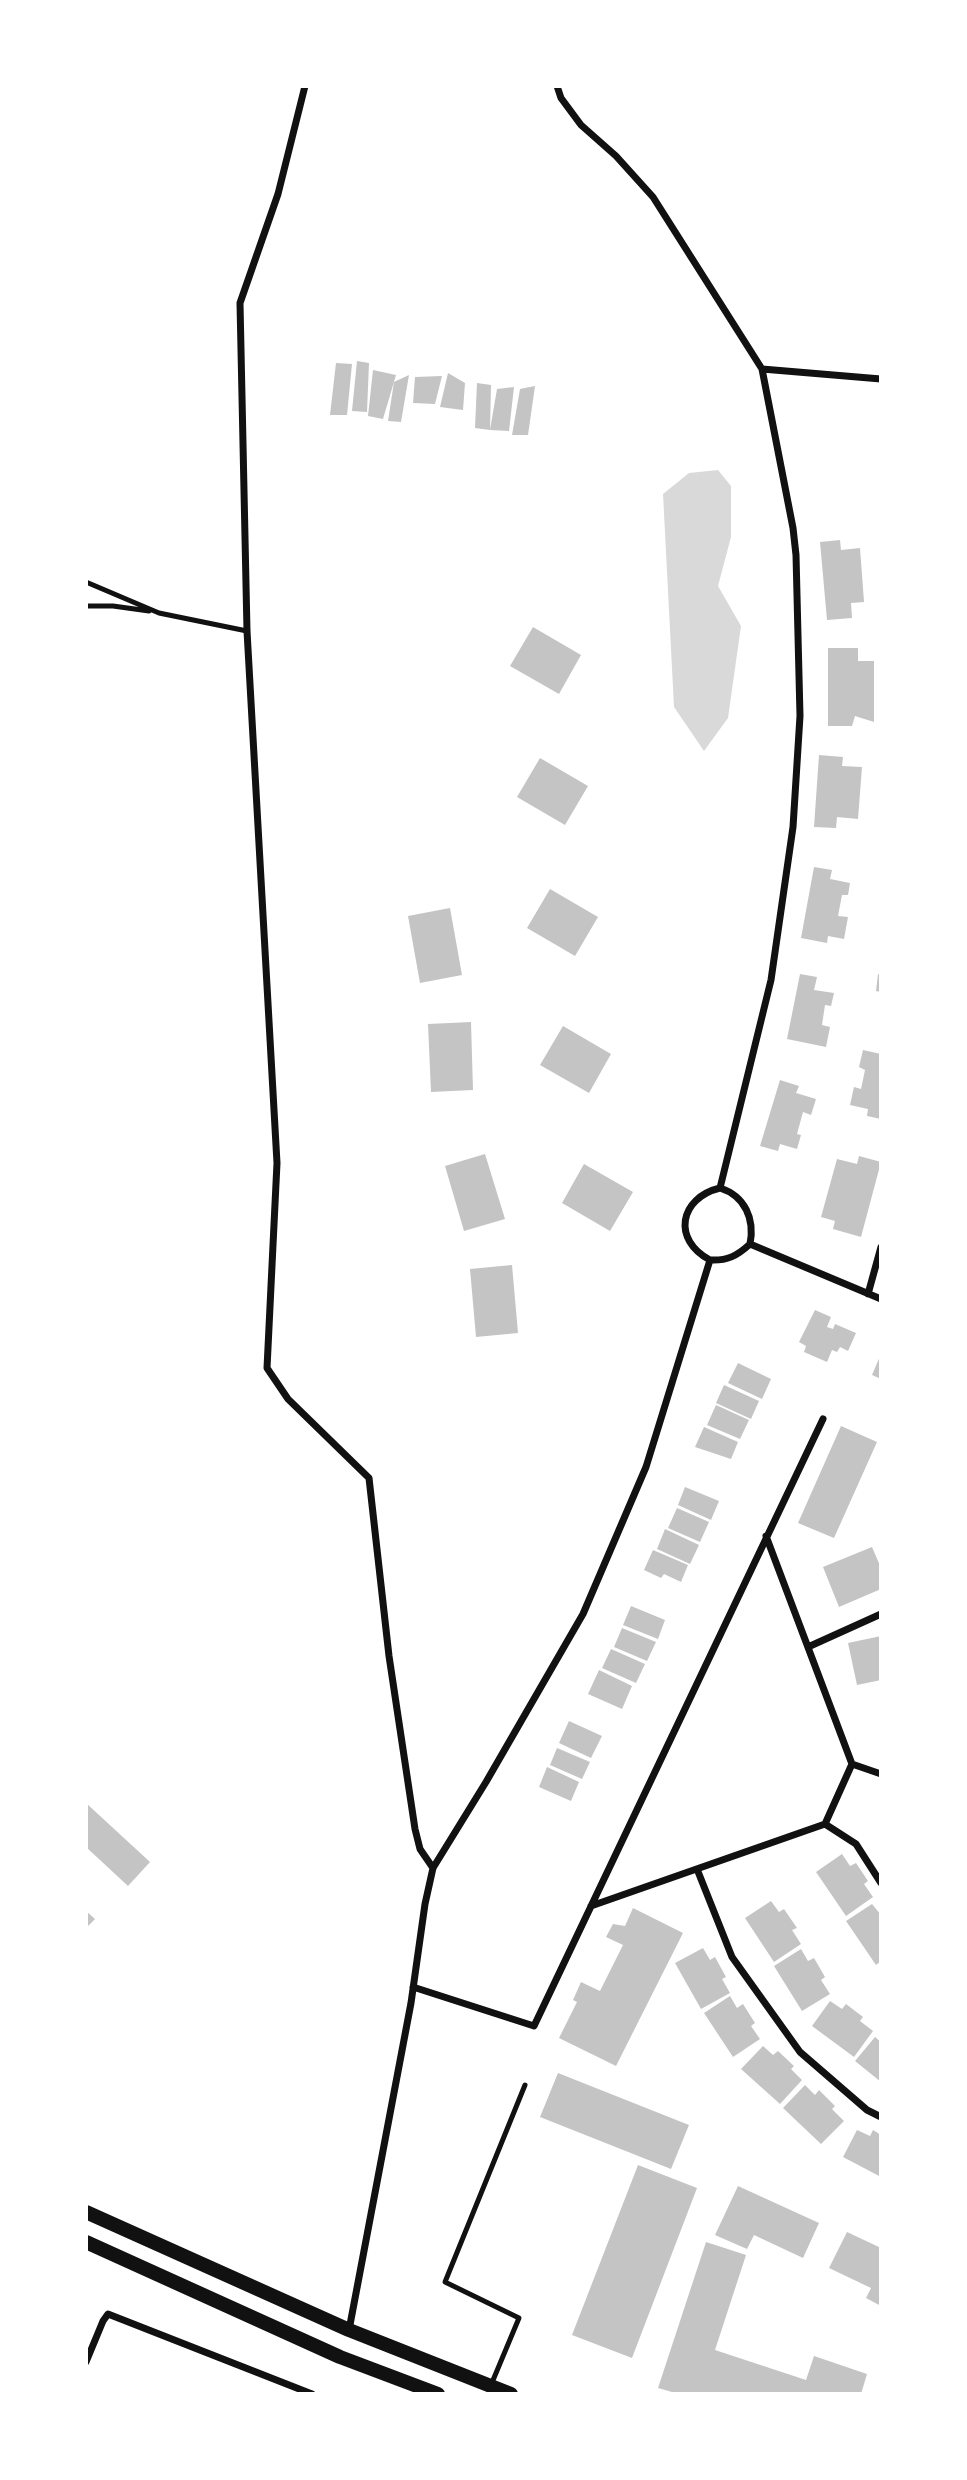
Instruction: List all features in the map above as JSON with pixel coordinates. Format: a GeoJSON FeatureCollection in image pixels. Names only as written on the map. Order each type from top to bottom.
{"type":"FeatureCollection","features":[{"type":"Feature","properties":{"kind":"main road"},"geometry":{"type":"LineString","coordinates":[[86,2212],[349,2330],[511,2394]]}},
{"type":"Feature","properties":{"kind":"main road"},"geometry":{"type":"LineString","coordinates":[[86,2242],[340,2357],[438,2394]]}},
{"type":"Feature","properties":{"kind":"street"},"geometry":{"type":"LineString","coordinates":[[305,86],[278,194],[240,303],[247,631],[277,1163],[267,1368],[288,1399],[369,1478],[389,1656],[415,1829],[420,1849],[433,1868]]}},
{"type":"Feature","properties":{"kind":"street"},"geometry":{"type":"LineString","coordinates":[[557,86],[561,98],[581,125],[616,156],[653,197],[762,369],[793,528],[800,716],[793,827],[771,980],[720,1188]]}},
{"type":"Feature","properties":{"kind":"street"},"geometry":{"type":"LineString","coordinates":[[762,369],[881,379]]}},
{"type":"Feature","properties":{"kind":"street"},"geometry":{"type":"LineString","coordinates":[[720,1188],[730,1192],[747,1209],[753,1232],[750,1244],[733,1258],[721,1261],[710,1260],[701,1255],[686,1235],[685,1222],[689,1207],[701,1195],[720,1188]]}},
{"type":"Feature","properties":{"kind":"street"},"geometry":{"type":"LineString","coordinates":[[750,1244],[881,1299]]}},
{"type":"Feature","properties":{"kind":"street"},"geometry":{"type":"LineString","coordinates":[[868,1294],[881,1247]]}},
{"type":"Feature","properties":{"kind":"street"},"geometry":{"type":"LineString","coordinates":[[349,2330],[414,1987],[433,1868],[583,1614],[646,1467],[710,1260]]}},
{"type":"Feature","properties":{"kind":"street"},"geometry":{"type":"LineString","coordinates":[[414,1987],[534,2026],[823,1419]]}},
{"type":"Feature","properties":{"kind":"street"},"geometry":{"type":"LineString","coordinates":[[592,1906],[825,1824],[852,1765],[766,1536]]}},
{"type":"Feature","properties":{"kind":"street"},"geometry":{"type":"LineString","coordinates":[[808,1647],[881,1614]]}},
{"type":"Feature","properties":{"kind":"street"},"geometry":{"type":"LineString","coordinates":[[852,1765],[881,1774]]}},
{"type":"Feature","properties":{"kind":"street"},"geometry":{"type":"LineString","coordinates":[[825,1824],[856,1844],[881,1882]]}},
{"type":"Feature","properties":{"kind":"street"},"geometry":{"type":"LineString","coordinates":[[697,1869],[733,1957],[800,2052],[867,2110],[881,2117]]}},
{"type":"Feature","properties":{"kind":"street"},"geometry":{"type":"LineString","coordinates":[[86,2362],[108,2314],[312,2394]]}},
{"type":"Feature","properties":{"kind":"lane"},"geometry":{"type":"LineString","coordinates":[[86,582],[159,613]]}},
{"type":"Feature","properties":{"kind":"lane"},"geometry":{"type":"LineString","coordinates":[[86,606],[113,606],[159,613],[247,631]]}},
{"type":"Feature","properties":{"kind":"lane"},"geometry":{"type":"LineString","coordinates":[[491,2385],[519,2318],[445,2282],[526,2085]]}},
{"type":"Feature","properties":{"kind":"shaded area"},"geometry":{"type":"Polygon","coordinates":[[[718,470],[731,486],[731,537],[718,586],[741,626],[728,718],[704,751],[674,707],[663,494],[689,473],[718,470]]]}},
{"type":"Feature","properties":{"kind":"building"},"geometry":{"type":"Polygon","coordinates":[[[357,361],[369,363],[367,412],[352,411],[357,361]]]}},
{"type":"Feature","properties":{"kind":"building"},"geometry":{"type":"Polygon","coordinates":[[[336,363],[352,364],[347,415],[330,415],[336,363]]]}},
{"type":"Feature","properties":{"kind":"building"},"geometry":{"type":"Polygon","coordinates":[[[373,370],[396,375],[383,419],[368,416],[373,370]]]}},
{"type":"Feature","properties":{"kind":"building"},"geometry":{"type":"Polygon","coordinates":[[[448,373],[465,383],[463,410],[440,407],[448,373]]]}},
{"type":"Feature","properties":{"kind":"building"},"geometry":{"type":"Polygon","coordinates":[[[409,375],[401,422],[388,421],[394,382],[409,375]]]}},
{"type":"Feature","properties":{"kind":"building"},"geometry":{"type":"Polygon","coordinates":[[[442,376],[435,404],[413,403],[415,377],[442,376]]]}},
{"type":"Feature","properties":{"kind":"building"},"geometry":{"type":"Polygon","coordinates":[[[477,383],[491,385],[490,430],[475,428],[477,383]]]}},
{"type":"Feature","properties":{"kind":"building"},"geometry":{"type":"Polygon","coordinates":[[[535,386],[528,435],[512,435],[520,389],[535,386]]]}},
{"type":"Feature","properties":{"kind":"building"},"geometry":{"type":"Polygon","coordinates":[[[514,387],[509,431],[490,430],[497,389],[514,387]]]}},
{"type":"Feature","properties":{"kind":"building"},"geometry":{"type":"Polygon","coordinates":[[[840,540],[841,550],[860,548],[864,602],[851,603],[852,618],[827,620],[820,542],[840,540]]]}},
{"type":"Feature","properties":{"kind":"building"},"geometry":{"type":"Polygon","coordinates":[[[533,627],[581,655],[559,694],[510,666],[533,627]]]}},
{"type":"Feature","properties":{"kind":"building"},"geometry":{"type":"Polygon","coordinates":[[[828,648],[858,648],[858,661],[874,661],[874,722],[855,716],[852,726],[828,726],[828,648]]]}},
{"type":"Feature","properties":{"kind":"building"},"geometry":{"type":"Polygon","coordinates":[[[819,755],[843,757],[842,766],[862,767],[858,819],[837,817],[836,828],[814,827],[819,755]]]}},
{"type":"Feature","properties":{"kind":"building"},"geometry":{"type":"Polygon","coordinates":[[[540,758],[588,786],[565,825],[517,797],[540,758]]]}},
{"type":"Feature","properties":{"kind":"building"},"geometry":{"type":"Polygon","coordinates":[[[814,867],[832,870],[830,879],[850,883],[848,895],[842,895],[838,916],[848,917],[844,939],[828,936],[827,943],[801,938],[814,867]]]}},
{"type":"Feature","properties":{"kind":"building"},"geometry":{"type":"Polygon","coordinates":[[[550,889],[598,917],[575,956],[527,928],[550,889]]]}},
{"type":"Feature","properties":{"kind":"building"},"geometry":{"type":"Polygon","coordinates":[[[450,908],[462,975],[420,983],[408,916],[450,908]]]}},
{"type":"Feature","properties":{"kind":"building"},"geometry":{"type":"Polygon","coordinates":[[[800,974],[817,977],[814,990],[834,993],[831,1006],[825,1005],[822,1025],[830,1027],[826,1047],[787,1039],[800,974]]]}},
{"type":"Feature","properties":{"kind":"building"},"geometry":{"type":"Polygon","coordinates":[[[878,974],[881,975],[881,992],[876,991],[878,974]]]}},
{"type":"Feature","properties":{"kind":"building"},"geometry":{"type":"Polygon","coordinates":[[[471,1022],[473,1090],[431,1092],[428,1024],[471,1022]]]}},
{"type":"Feature","properties":{"kind":"building"},"geometry":{"type":"Polygon","coordinates":[[[563,1026],[611,1054],[589,1093],[540,1065],[563,1026]]]}},
{"type":"Feature","properties":{"kind":"building"},"geometry":{"type":"Polygon","coordinates":[[[863,1050],[881,1054],[881,1119],[867,1116],[868,1109],[850,1105],[854,1087],[861,1089],[865,1070],[859,1067],[863,1050]]]}},
{"type":"Feature","properties":{"kind":"building"},"geometry":{"type":"Polygon","coordinates":[[[780,1080],[799,1086],[796,1093],[816,1099],[811,1115],[803,1112],[797,1134],[801,1135],[797,1149],[780,1144],[778,1151],[760,1146],[780,1080]]]}},
{"type":"Feature","properties":{"kind":"building"},"geometry":{"type":"Polygon","coordinates":[[[485,1154],[505,1219],[464,1231],[445,1166],[485,1154]]]}},
{"type":"Feature","properties":{"kind":"building"},"geometry":{"type":"Polygon","coordinates":[[[859,1156],[881,1162],[861,1237],[833,1229],[835,1221],[821,1217],[837,1159],[857,1164],[859,1156]]]}},
{"type":"Feature","properties":{"kind":"building"},"geometry":{"type":"Polygon","coordinates":[[[584,1164],[633,1192],[610,1231],[562,1203],[584,1164]]]}},
{"type":"Feature","properties":{"kind":"building"},"geometry":{"type":"Polygon","coordinates":[[[512,1265],[518,1333],[476,1337],[470,1269],[512,1265]]]}},
{"type":"Feature","properties":{"kind":"building"},"geometry":{"type":"Polygon","coordinates":[[[815,1310],[831,1317],[827,1327],[833,1329],[835,1324],[856,1333],[848,1351],[840,1347],[837,1352],[832,1350],[827,1362],[804,1352],[806,1346],[799,1342],[815,1310]]]}},
{"type":"Feature","properties":{"kind":"building"},"geometry":{"type":"Polygon","coordinates":[[[881,1354],[881,1379],[872,1375],[881,1354]]]}},
{"type":"Feature","properties":{"kind":"building"},"geometry":{"type":"Polygon","coordinates":[[[738,1363],[771,1379],[762,1399],[728,1383],[738,1363]]]}},
{"type":"Feature","properties":{"kind":"building"},"geometry":{"type":"Polygon","coordinates":[[[724,1385],[759,1401],[751,1419],[716,1403],[724,1385]]]}},
{"type":"Feature","properties":{"kind":"building"},"geometry":{"type":"Polygon","coordinates":[[[716,1405],[749,1420],[740,1439],[707,1425],[716,1405]]]}},
{"type":"Feature","properties":{"kind":"building"},"geometry":{"type":"Polygon","coordinates":[[[841,1426],[877,1442],[834,1538],[798,1523],[841,1426]]]}},
{"type":"Feature","properties":{"kind":"building"},"geometry":{"type":"Polygon","coordinates":[[[704,1427],[738,1442],[731,1459],[695,1447],[704,1427]]]}},
{"type":"Feature","properties":{"kind":"building"},"geometry":{"type":"Polygon","coordinates":[[[685,1487],[719,1501],[711,1520],[678,1505],[685,1487]]]}},
{"type":"Feature","properties":{"kind":"building"},"geometry":{"type":"Polygon","coordinates":[[[677,1508],[709,1522],[700,1542],[668,1528],[677,1508]]]}},
{"type":"Feature","properties":{"kind":"building"},"geometry":{"type":"Polygon","coordinates":[[[665,1529],[699,1545],[690,1564],[657,1549],[665,1529]]]}},
{"type":"Feature","properties":{"kind":"building"},"geometry":{"type":"Polygon","coordinates":[[[872,1547],[881,1568],[881,1589],[839,1607],[823,1567],[872,1547]]]}},
{"type":"Feature","properties":{"kind":"building"},"geometry":{"type":"Polygon","coordinates":[[[653,1550],[688,1565],[681,1582],[664,1574],[661,1578],[644,1570],[653,1550]]]}},
{"type":"Feature","properties":{"kind":"building"},"geometry":{"type":"Polygon","coordinates":[[[631,1606],[665,1620],[658,1639],[623,1625],[631,1606]]]}},
{"type":"Feature","properties":{"kind":"building"},"geometry":{"type":"Polygon","coordinates":[[[622,1628],[656,1642],[647,1661],[614,1647],[622,1628]]]}},
{"type":"Feature","properties":{"kind":"building"},"geometry":{"type":"Polygon","coordinates":[[[881,1636],[881,1680],[857,1685],[848,1643],[881,1636]]]}},
{"type":"Feature","properties":{"kind":"building"},"geometry":{"type":"Polygon","coordinates":[[[611,1649],[645,1664],[636,1683],[602,1668],[611,1649]]]}},
{"type":"Feature","properties":{"kind":"building"},"geometry":{"type":"Polygon","coordinates":[[[599,1670],[632,1686],[622,1709],[588,1694],[599,1670]]]}},
{"type":"Feature","properties":{"kind":"building"},"geometry":{"type":"Polygon","coordinates":[[[569,1721],[602,1736],[591,1758],[559,1743],[569,1721]]]}},
{"type":"Feature","properties":{"kind":"building"},"geometry":{"type":"Polygon","coordinates":[[[557,1748],[590,1762],[582,1779],[550,1765],[557,1748]]]}},
{"type":"Feature","properties":{"kind":"building"},"geometry":{"type":"Polygon","coordinates":[[[547,1767],[579,1782],[571,1801],[539,1787],[547,1767]]]}},
{"type":"Feature","properties":{"kind":"building"},"geometry":{"type":"Polygon","coordinates":[[[86,1803],[150,1862],[128,1886],[86,1847],[86,1803]]]}},
{"type":"Feature","properties":{"kind":"building"},"geometry":{"type":"Polygon","coordinates":[[[842,1854],[850,1866],[856,1863],[868,1881],[864,1884],[873,1897],[846,1916],[816,1872],[842,1854]]]}},
{"type":"Feature","properties":{"kind":"building"},"geometry":{"type":"Polygon","coordinates":[[[771,1901],[779,1912],[784,1909],[797,1928],[792,1930],[801,1944],[774,1962],[745,1918],[771,1901]]]}},
{"type":"Feature","properties":{"kind":"building"},"geometry":{"type":"Polygon","coordinates":[[[872,1904],[881,1915],[881,1961],[876,1965],[846,1921],[872,1904]]]}},
{"type":"Feature","properties":{"kind":"building"},"geometry":{"type":"Polygon","coordinates":[[[633,1908],[683,1933],[616,2066],[559,2038],[577,2002],[573,2000],[581,1982],[600,1991],[623,1945],[606,1937],[613,1924],[625,1926],[633,1908]]]}},
{"type":"Feature","properties":{"kind":"building"},"geometry":{"type":"Polygon","coordinates":[[[86,1911],[95,1919],[86,1928],[86,1911]]]}},
{"type":"Feature","properties":{"kind":"building"},"geometry":{"type":"Polygon","coordinates":[[[703,1948],[710,1960],[715,1957],[726,1977],[722,1979],[730,1993],[701,2009],[675,1963],[703,1948]]]}},
{"type":"Feature","properties":{"kind":"building"},"geometry":{"type":"Polygon","coordinates":[[[801,1949],[808,1961],[814,1958],[825,1977],[821,1980],[830,1994],[802,2011],[774,1966],[801,1949]]]}},
{"type":"Feature","properties":{"kind":"building"},"geometry":{"type":"Polygon","coordinates":[[[730,1996],[737,2008],[743,2004],[755,2023],[751,2026],[760,2039],[733,2057],[704,2013],[730,1996]]]}},
{"type":"Feature","properties":{"kind":"building"},"geometry":{"type":"Polygon","coordinates":[[[830,2001],[842,2009],[846,2004],[863,2017],[860,2021],[873,2031],[854,2057],[812,2026],[830,2001]]]}},
{"type":"Feature","properties":{"kind":"building"},"geometry":{"type":"Polygon","coordinates":[[[875,2037],[881,2042],[881,2082],[855,2061],[875,2037]]]}},
{"type":"Feature","properties":{"kind":"building"},"geometry":{"type":"Polygon","coordinates":[[[763,2046],[773,2055],[778,2051],[794,2066],[791,2069],[802,2080],[780,2104],[741,2069],[763,2046]]]}},
{"type":"Feature","properties":{"kind":"building"},"geometry":{"type":"Polygon","coordinates":[[[558,2073],[689,2125],[671,2169],[540,2117],[558,2073]]]}},
{"type":"Feature","properties":{"kind":"building"},"geometry":{"type":"Polygon","coordinates":[[[805,2085],[815,2095],[819,2090],[835,2106],[832,2109],[844,2121],[821,2144],[783,2108],[805,2085]]]}},
{"type":"Feature","properties":{"kind":"building"},"geometry":{"type":"Polygon","coordinates":[[[857,2130],[870,2136],[873,2130],[881,2135],[881,2177],[843,2157],[857,2130]]]}},
{"type":"Feature","properties":{"kind":"building"},"geometry":{"type":"Polygon","coordinates":[[[638,2165],[697,2188],[632,2358],[572,2335],[638,2165]]]}},
{"type":"Feature","properties":{"kind":"building"},"geometry":{"type":"Polygon","coordinates":[[[738,2186],[819,2223],[803,2258],[754,2235],[747,2249],[715,2235],[738,2186]]]}},
{"type":"Feature","properties":{"kind":"building"},"geometry":{"type":"Polygon","coordinates":[[[847,2232],[881,2248],[881,2306],[866,2298],[871,2288],[829,2268],[847,2232]]]}},
{"type":"Feature","properties":{"kind":"building"},"geometry":{"type":"Polygon","coordinates":[[[706,2242],[746,2255],[715,2350],[806,2380],[814,2356],[867,2374],[861,2394],[679,2394],[658,2388],[706,2242]]]}}]}
